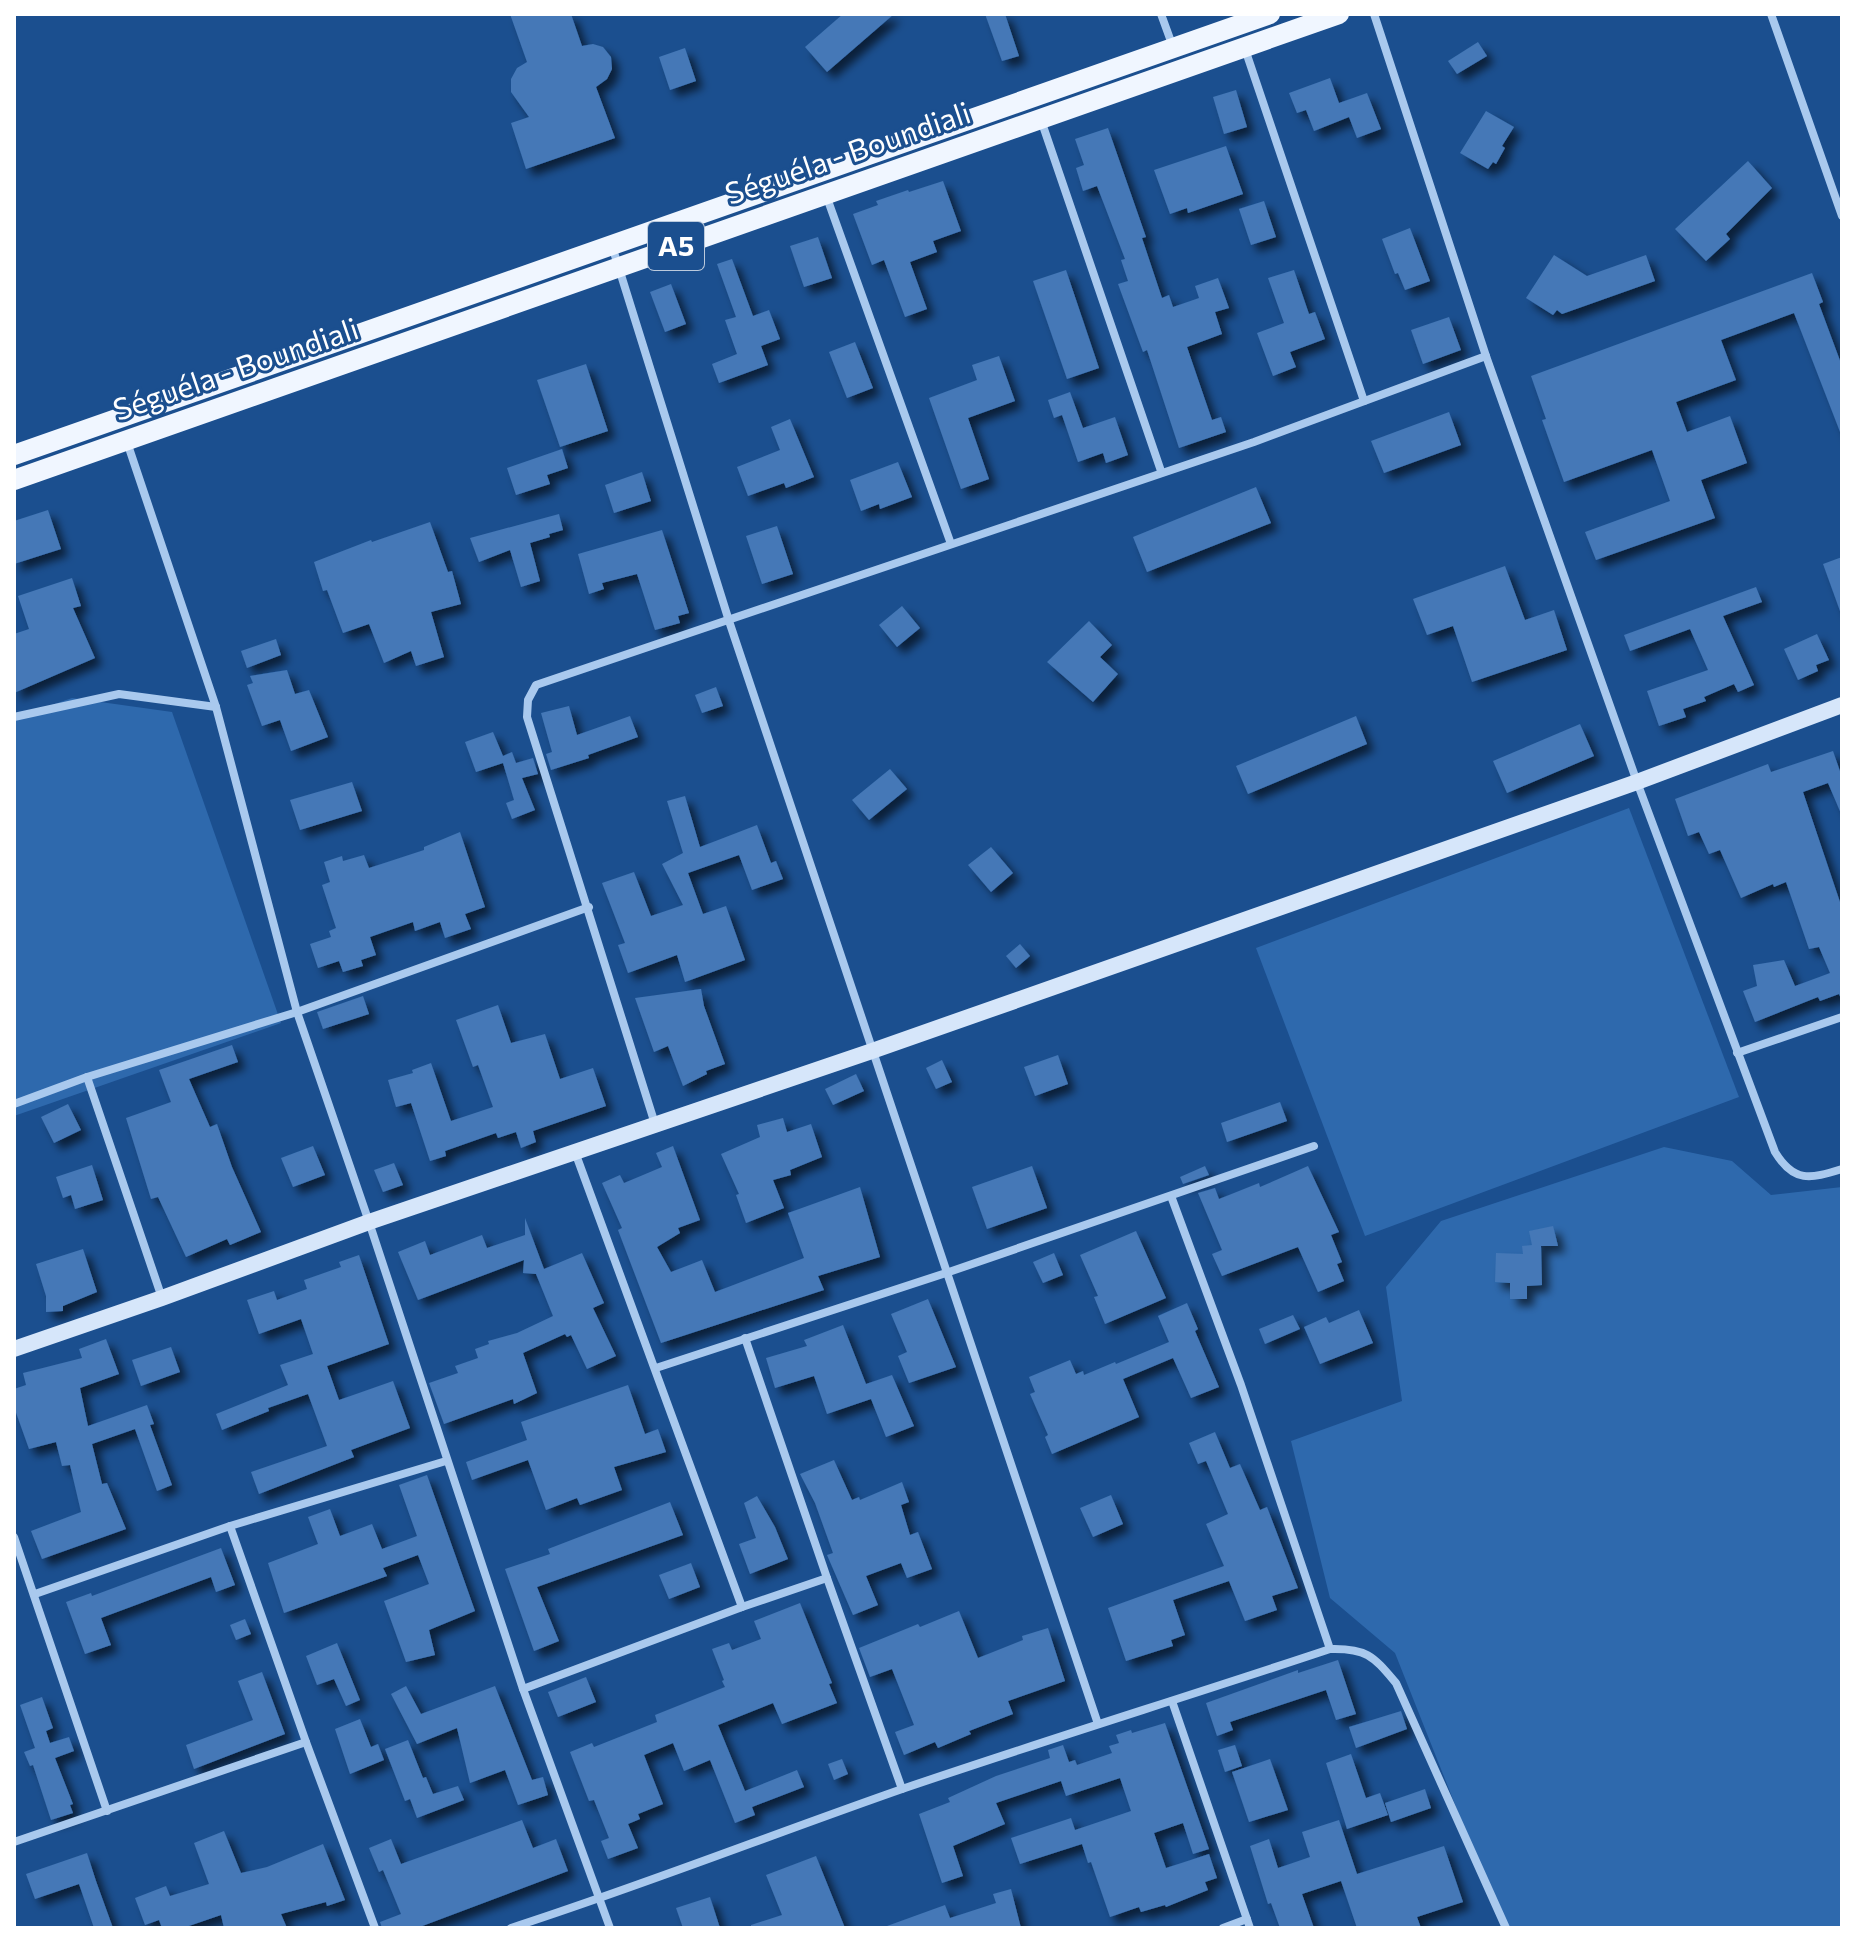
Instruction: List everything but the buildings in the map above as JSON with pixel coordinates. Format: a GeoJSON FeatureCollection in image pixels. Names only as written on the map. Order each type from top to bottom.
{"type":"FeatureCollection","features":[{"type":"Feature","properties":{"kind":"main road","name":"Séguéla - Boundiali"},"geometry":{"type":"LineString","coordinates":[[14,455],[1270,14]]}},
{"type":"Feature","properties":{"kind":"main road","name":"Séguéla - Boundiali"},"geometry":{"type":"LineString","coordinates":[[14,480],[1339,14]]}},
{"type":"Feature","properties":{"kind":"street"},"geometry":{"type":"LineString","coordinates":[[1161,14],[1173,47]]}},
{"type":"Feature","properties":{"kind":"street"},"geometry":{"type":"LineString","coordinates":[[1374,14],[1486,356],[1637,782],[1775,1152],[1785,1168],[1799,1176],[1813,1177],[1842,1169]]}},
{"type":"Feature","properties":{"kind":"street"},"geometry":{"type":"LineString","coordinates":[[1771,14],[1842,216]]}},
{"type":"Feature","properties":{"kind":"street"},"geometry":{"type":"LineString","coordinates":[[1244,48],[1364,401]]}},
{"type":"Feature","properties":{"kind":"street"},"geometry":{"type":"LineString","coordinates":[[1041,118],[1161,471]]}},
{"type":"Feature","properties":{"kind":"street"},"geometry":{"type":"LineString","coordinates":[[826,194],[951,544]]}},
{"type":"Feature","properties":{"kind":"street"},"geometry":{"type":"LineString","coordinates":[[612,245],[729,621],[1098,1724]]}},
{"type":"Feature","properties":{"kind":"street"},"geometry":{"type":"LineString","coordinates":[[656,1125],[527,717],[528,700],[536,685],[1254,442],[1486,356]]}},
{"type":"Feature","properties":{"kind":"street"},"geometry":{"type":"LineString","coordinates":[[127,440],[216,707],[297,1012],[523,1689],[610,1928]]}},
{"type":"Feature","properties":{"kind":"street"},"geometry":{"type":"LineString","coordinates":[[14,717],[119,694],[216,707]]}},
{"type":"Feature","properties":{"kind":"street"},"geometry":{"type":"LineString","coordinates":[[14,1349],[369,1222],[872,1051],[1637,782],[1842,705]]}},
{"type":"Feature","properties":{"kind":"street"},"geometry":{"type":"LineString","coordinates":[[14,1104],[87,1077],[297,1012],[589,907]]}},
{"type":"Feature","properties":{"kind":"street"},"geometry":{"type":"LineString","coordinates":[[1737,1053],[1842,1017]]}},
{"type":"Feature","properties":{"kind":"street"},"geometry":{"type":"LineString","coordinates":[[87,1077],[162,1298]]}},
{"type":"Feature","properties":{"kind":"street"},"geometry":{"type":"LineString","coordinates":[[656,1368],[946,1273],[1314,1146]]}},
{"type":"Feature","properties":{"kind":"street"},"geometry":{"type":"LineString","coordinates":[[574,1151],[742,1607]]}},
{"type":"Feature","properties":{"kind":"street"},"geometry":{"type":"LineString","coordinates":[[1171,1196],[1241,1385],[1330,1649]]}},
{"type":"Feature","properties":{"kind":"street"},"geometry":{"type":"LineString","coordinates":[[745,1338],[902,1789]]}},
{"type":"Feature","properties":{"kind":"street"},"geometry":{"type":"LineString","coordinates":[[35,1594],[230,1526],[446,1461]]}},
{"type":"Feature","properties":{"kind":"street"},"geometry":{"type":"LineString","coordinates":[[230,1526],[375,1928]]}},
{"type":"Feature","properties":{"kind":"street"},"geometry":{"type":"LineString","coordinates":[[14,1537],[107,1811]]}},
{"type":"Feature","properties":{"kind":"street"},"geometry":{"type":"LineString","coordinates":[[523,1689],[827,1578]]}},
{"type":"Feature","properties":{"kind":"street"},"geometry":{"type":"LineString","coordinates":[[511,1928],[600,1899],[902,1789],[1330,1649],[1355,1648],[1375,1659],[1396,1683],[1506,1928]]}},
{"type":"Feature","properties":{"kind":"street"},"geometry":{"type":"LineString","coordinates":[[1172,1701],[1249,1924],[1223,1928]]}},
{"type":"Feature","properties":{"kind":"street"},"geometry":{"type":"LineString","coordinates":[[14,1842],[306,1742]]}},
{"type":"Feature","properties":{"kind":"shaded area"},"geometry":{"type":"Polygon","coordinates":[[[72,698],[172,712],[281,1023],[14,1116],[14,718],[72,698]]]}},
{"type":"Feature","properties":{"kind":"shaded area"},"geometry":{"type":"Polygon","coordinates":[[[1629,808],[1739,1097],[1365,1236],[1256,948],[1629,808]]]}},
{"type":"Feature","properties":{"kind":"shaded area"},"geometry":{"type":"Polygon","coordinates":[[[1664,1147],[1732,1161],[1771,1195],[1842,1187],[1842,1926],[1837,1928],[1504,1928],[1395,1653],[1330,1598],[1291,1441],[1402,1401],[1386,1287],[1441,1221],[1664,1147]]]}}]}
